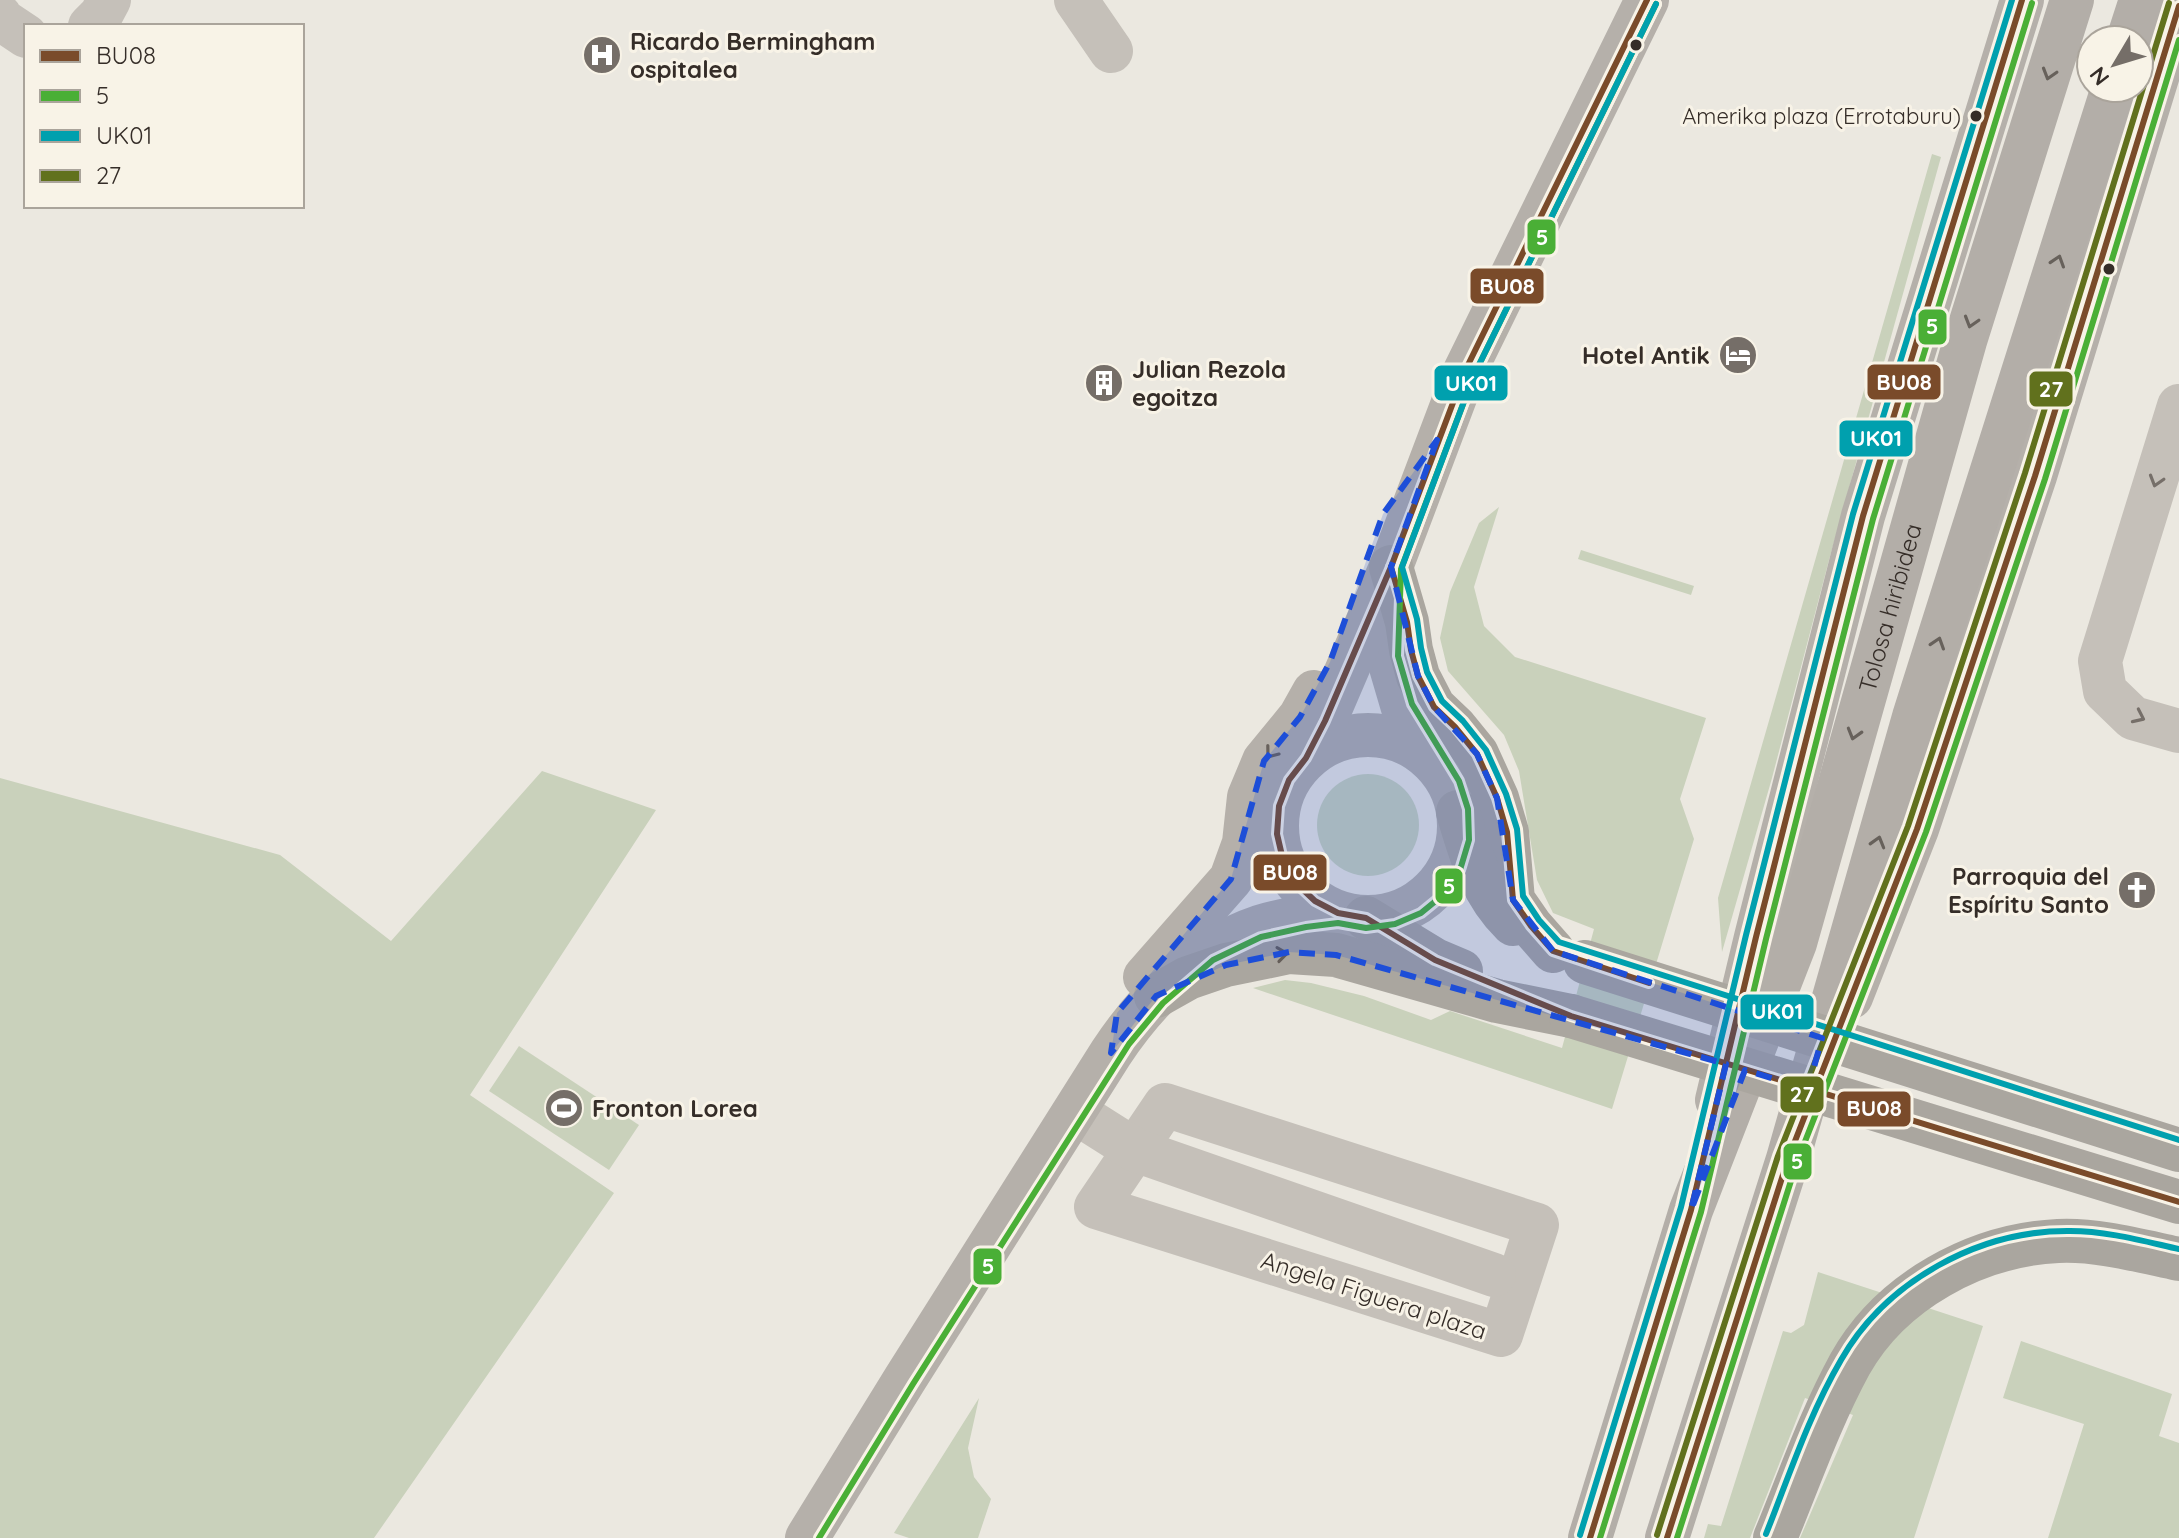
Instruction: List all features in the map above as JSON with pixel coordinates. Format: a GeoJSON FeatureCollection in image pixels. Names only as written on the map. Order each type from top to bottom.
{"type":"FeatureCollection","features":[{"type":"Feature","properties":{"kind":"highway"},"geometry":{"type":"LineString","coordinates":[[1391,567],[1418,676],[1434,707],[1477,754],[1497,798],[1507,832],[1513,900],[1531,926],[1569,956]]}},
{"type":"Feature","properties":{"kind":"highway"},"geometry":{"type":"LineString","coordinates":[[1458,812],[1474,864],[1500,911],[1521,931],[1569,956],[2179,1150]]}},
{"type":"Feature","properties":{"kind":"highway"},"geometry":{"type":"LineString","coordinates":[[1352,915],[1435,960],[1571,1016],[2179,1202]]}},
{"type":"Feature","properties":{"kind":"highway"},"geometry":{"type":"LineString","coordinates":[[1156,996],[1188,978],[1226,965],[1289,952],[1336,955],[1497,1001],[1571,1016]]}},
{"type":"Feature","properties":{"kind":"highway"},"geometry":{"type":"LineString","coordinates":[[1775,1538],[1851,1362],[1881,1323],[1914,1293],[1948,1271],[2012,1247],[2060,1241],[2118,1246],[2179,1259]]}},
{"type":"Feature","properties":{"kind":"main road","name":"Tolosa hiribidea"},"geometry":{"type":"LineString","coordinates":[[1590,1538],[1691,1210],[1795,943],[1965,341],[2072,0]]}},
{"type":"Feature","properties":{"kind":"main road"},"geometry":{"type":"LineString","coordinates":[[2133,24],[2141,0]]}},
{"type":"Feature","properties":{"kind":"main road"},"geometry":{"type":"LineString","coordinates":[[1667,1538],[1788,1159],[1914,717],[2108,104]]}},
{"type":"Feature","properties":{"kind":"street"},"geometry":{"type":"LineString","coordinates":[[92,24],[109,0]]}},
{"type":"Feature","properties":{"kind":"street"},"geometry":{"type":"LineString","coordinates":[[1076,0],[1111,51]]}},
{"type":"Feature","properties":{"kind":"street"},"geometry":{"type":"LineString","coordinates":[[1352,915],[1315,901],[1296,883],[1283,860],[1277,834],[1279,806],[1289,780],[1306,758],[1325,721],[1391,567],[1465,371],[1647,0]]}},
{"type":"Feature","properties":{"kind":"street","name":"Tolosa hiribidea"},"geometry":{"type":"LineString","coordinates":[[1691,1210],[1756,937],[1863,516],[2022,0]]}},
{"type":"Feature","properties":{"kind":"street"},"geometry":{"type":"LineString","coordinates":[[1788,1159],[1917,829],[2035,476],[2179,6]]}},
{"type":"Feature","properties":{"kind":"street"},"geometry":{"type":"LineString","coordinates":[[0,16],[24,35]]}},
{"type":"Feature","properties":{"kind":"street"},"geometry":{"type":"LineString","coordinates":[[2179,406],[2100,661],[2105,691],[2133,718],[2179,731]]}},
{"type":"Feature","properties":{"kind":"street"},"geometry":{"type":"LineString","coordinates":[[1111,1053],[1117,1013],[1151,969],[1231,879],[1244,843],[1249,797],[1264,761],[1300,717],[1330,662],[1383,514],[1437,440]]}},
{"type":"Feature","properties":{"kind":"street"},"geometry":{"type":"LineString","coordinates":[[807,1538],[1111,1053],[1156,996],[1208,952],[1258,928],[1304,917],[1392,915],[1416,904],[1437,887],[1451,865],[1459,839],[1458,812],[1450,786],[1403,708],[1388,657],[1391,567]]}},
{"type":"Feature","properties":{"kind":"street"},"geometry":{"type":"LineString","coordinates":[[1306,758],[1330,742],[1357,735],[1372,735],[1386,736],[1413,746],[1435,764]]}},
{"type":"Feature","properties":{"kind":"street"},"geometry":{"type":"LineString","coordinates":[[1208,952],[1249,891],[1277,834]]}},
{"type":"Feature","properties":{"kind":"street","name":"Angela Figuera plaza"},"geometry":{"type":"LineString","coordinates":[[1165,1105],[1537,1225],[1501,1335],[1096,1207],[1135,1150],[1165,1105]]}},
{"type":"Feature","properties":{"kind":"street"},"geometry":{"type":"LineString","coordinates":[[1075,1112],[1135,1150],[1494,1275]]}},
{"type":"Feature","properties":{"kind":"highlighted area"},"geometry":{"type":"Polygon","coordinates":[[[1437,440],[1391,567],[1418,676],[1434,707],[1477,754],[1497,798],[1513,900],[1553,951],[1822,1038],[1808,1089],[1745,1070],[1691,1210],[1726,1064],[1336,955],[1289,952],[1226,965],[1156,996],[1111,1053],[1117,1013],[1231,879],[1264,761],[1300,717],[1330,662],[1383,514],[1437,440]]]}},
{"type":"Feature","properties":{"kind":"green space"},"geometry":{"type":"Polygon","coordinates":[[[1932,154],[1941,157],[1722,952],[1718,898],[1932,154]]]}},
{"type":"Feature","properties":{"kind":"green space"},"geometry":{"type":"Polygon","coordinates":[[[1499,507],[1474,587],[1484,626],[1515,657],[1706,718],[1680,799],[1694,839],[1612,1109],[1253,988],[1285,980],[1311,983],[1364,996],[1431,1020],[1450,1011],[1562,1048],[1594,929],[1553,913],[1537,880],[1519,771],[1504,735],[1448,671],[1440,638],[1450,592],[1479,523],[1499,507]]]}},
{"type":"Feature","properties":{"kind":"green space"},"geometry":{"type":"Polygon","coordinates":[[[1581,550],[1694,586],[1691,595],[1578,559],[1581,550]]]}},
{"type":"Feature","properties":{"kind":"green space"},"geometry":{"type":"Polygon","coordinates":[[[542,771],[656,810],[470,1095],[614,1193],[374,1538],[0,1538],[0,778],[280,855],[391,941],[542,771]]]}},
{"type":"Feature","properties":{"kind":"green space"},"geometry":{"type":"Polygon","coordinates":[[[1368,774],[1387,778],[1404,789],[1415,806],[1419,825],[1415,844],[1404,861],[1387,872],[1368,876],[1349,872],[1332,861],[1321,844],[1317,825],[1321,806],[1332,789],[1349,778],[1368,774]]]}},
{"type":"Feature","properties":{"kind":"green space","name":"Fronton Lorea"},"geometry":{"type":"Polygon","coordinates":[[[519,1046],[639,1125],[609,1170],[489,1091],[519,1046]]]}},
{"type":"Feature","properties":{"kind":"green space"},"geometry":{"type":"Polygon","coordinates":[[[1818,1272],[1983,1326],[1914,1538],[1800,1538],[1853,1415],[1805,1398],[1750,1538],[1704,1538],[1708,1524],[1721,1526],[1783,1331],[1791,1333],[1804,1325],[1818,1272]]]}},
{"type":"Feature","properties":{"kind":"green space"},"geometry":{"type":"Polygon","coordinates":[[[2021,1341],[2172,1394],[2159,1436],[2179,1443],[2179,1538],[2048,1538],[2084,1424],[2003,1398],[2021,1341]]]}},
{"type":"Feature","properties":{"kind":"green space"},"geometry":{"type":"Polygon","coordinates":[[[979,1398],[968,1448],[974,1477],[991,1499],[978,1538],[909,1538],[894,1533],[979,1398]]]}},
{"type":"Feature","properties":{"kind":"transit line","name":"BU08"},"geometry":{"type":"LineString","coordinates":[[1647,0],[1465,371],[1391,567],[1325,721],[1306,758],[1289,780],[1279,806],[1277,834],[1283,860],[1296,883],[1315,901],[1338,913],[1366,918],[1435,960],[1571,1016],[2179,1202]]}},
{"type":"Feature","properties":{"kind":"transit line","name":"UK01"},"geometry":{"type":"LineString","coordinates":[[1580,1535],[1681,1207],[1746,935],[1853,514],[2012,0]]}},
{"type":"Feature","properties":{"kind":"transit line","name":"BU08"},"geometry":{"type":"LineString","coordinates":[[1590,1538],[1691,1210],[1756,937],[1863,516],[2022,0]]}},
{"type":"Feature","properties":{"kind":"transit line","name":"5"},"geometry":{"type":"LineString","coordinates":[[1600,1538],[1701,1212],[1766,939],[1873,519],[2032,3]]}},
{"type":"Feature","properties":{"kind":"transit line","name":"27"},"geometry":{"type":"LineString","coordinates":[[1657,1535],[1778,1156],[1908,826],[2025,473],[2169,3]]}},
{"type":"Feature","properties":{"kind":"transit line","name":"5"},"geometry":{"type":"LineString","coordinates":[[819,1538],[1129,1044],[1163,1003],[1213,960],[1261,937],[1338,923],[1366,928],[1395,924],[1421,913],[1443,895],[1460,870],[1469,840],[1468,809],[1459,781],[1412,704],[1398,656],[1401,569],[1474,375],[1656,4]]}},
{"type":"Feature","properties":{"kind":"transit line","name":"UK01"},"geometry":{"type":"LineString","coordinates":[[1656,4],[1474,375],[1402,567],[1417,619],[1427,672],[1442,701],[1486,750],[1506,794],[1517,829],[1523,896],[1559,942],[2179,1140]]}},
{"type":"Feature","properties":{"kind":"transit line","name":"BU08"},"geometry":{"type":"LineString","coordinates":[[1667,1538],[1788,1159],[1917,829],[2035,476],[2179,6]]}},
{"type":"Feature","properties":{"kind":"transit line","name":"5"},"geometry":{"type":"LineString","coordinates":[[1677,1538],[1797,1162],[1926,832],[2045,479],[2179,40]]}},
{"type":"Feature","properties":{"kind":"transit line","name":"BU08"},"geometry":{"type":"LineString","coordinates":[[1391,567],[1418,676],[1434,707],[1477,754],[1497,798],[1507,832],[1513,900],[1553,951],[1649,983]]}},
{"type":"Feature","properties":{"kind":"transit line","name":"UK01"},"geometry":{"type":"LineString","coordinates":[[1766,1534],[1809,1424],[1841,1360],[1883,1306],[1909,1284],[1969,1251],[2036,1233],[2098,1233],[2179,1249]]}},
{"type":"Feature","properties":{"kind":"place","name":"Ricardo Bermingham ospitalea"},"geometry":{"type":"Point","coordinates":[602,55]}},
{"type":"Feature","properties":{"kind":"place","name":"Amerika plaza (Errotaburu)"},"geometry":{"type":"Point","coordinates":[1976,116]}},
{"type":"Feature","properties":{"kind":"place","name":"Hotel Antik"},"geometry":{"type":"Point","coordinates":[1738,355]}},
{"type":"Feature","properties":{"kind":"place","name":"Julian Rezola egoitza"},"geometry":{"type":"Point","coordinates":[1104,383]}},
{"type":"Feature","properties":{"kind":"place","name":"Parroquia del Espíritu Santo"},"geometry":{"type":"Point","coordinates":[2137,890]}},
{"type":"Feature","properties":{"kind":"place","name":"Fronton Lorea"},"geometry":{"type":"Point","coordinates":[564,1108]}}]}
